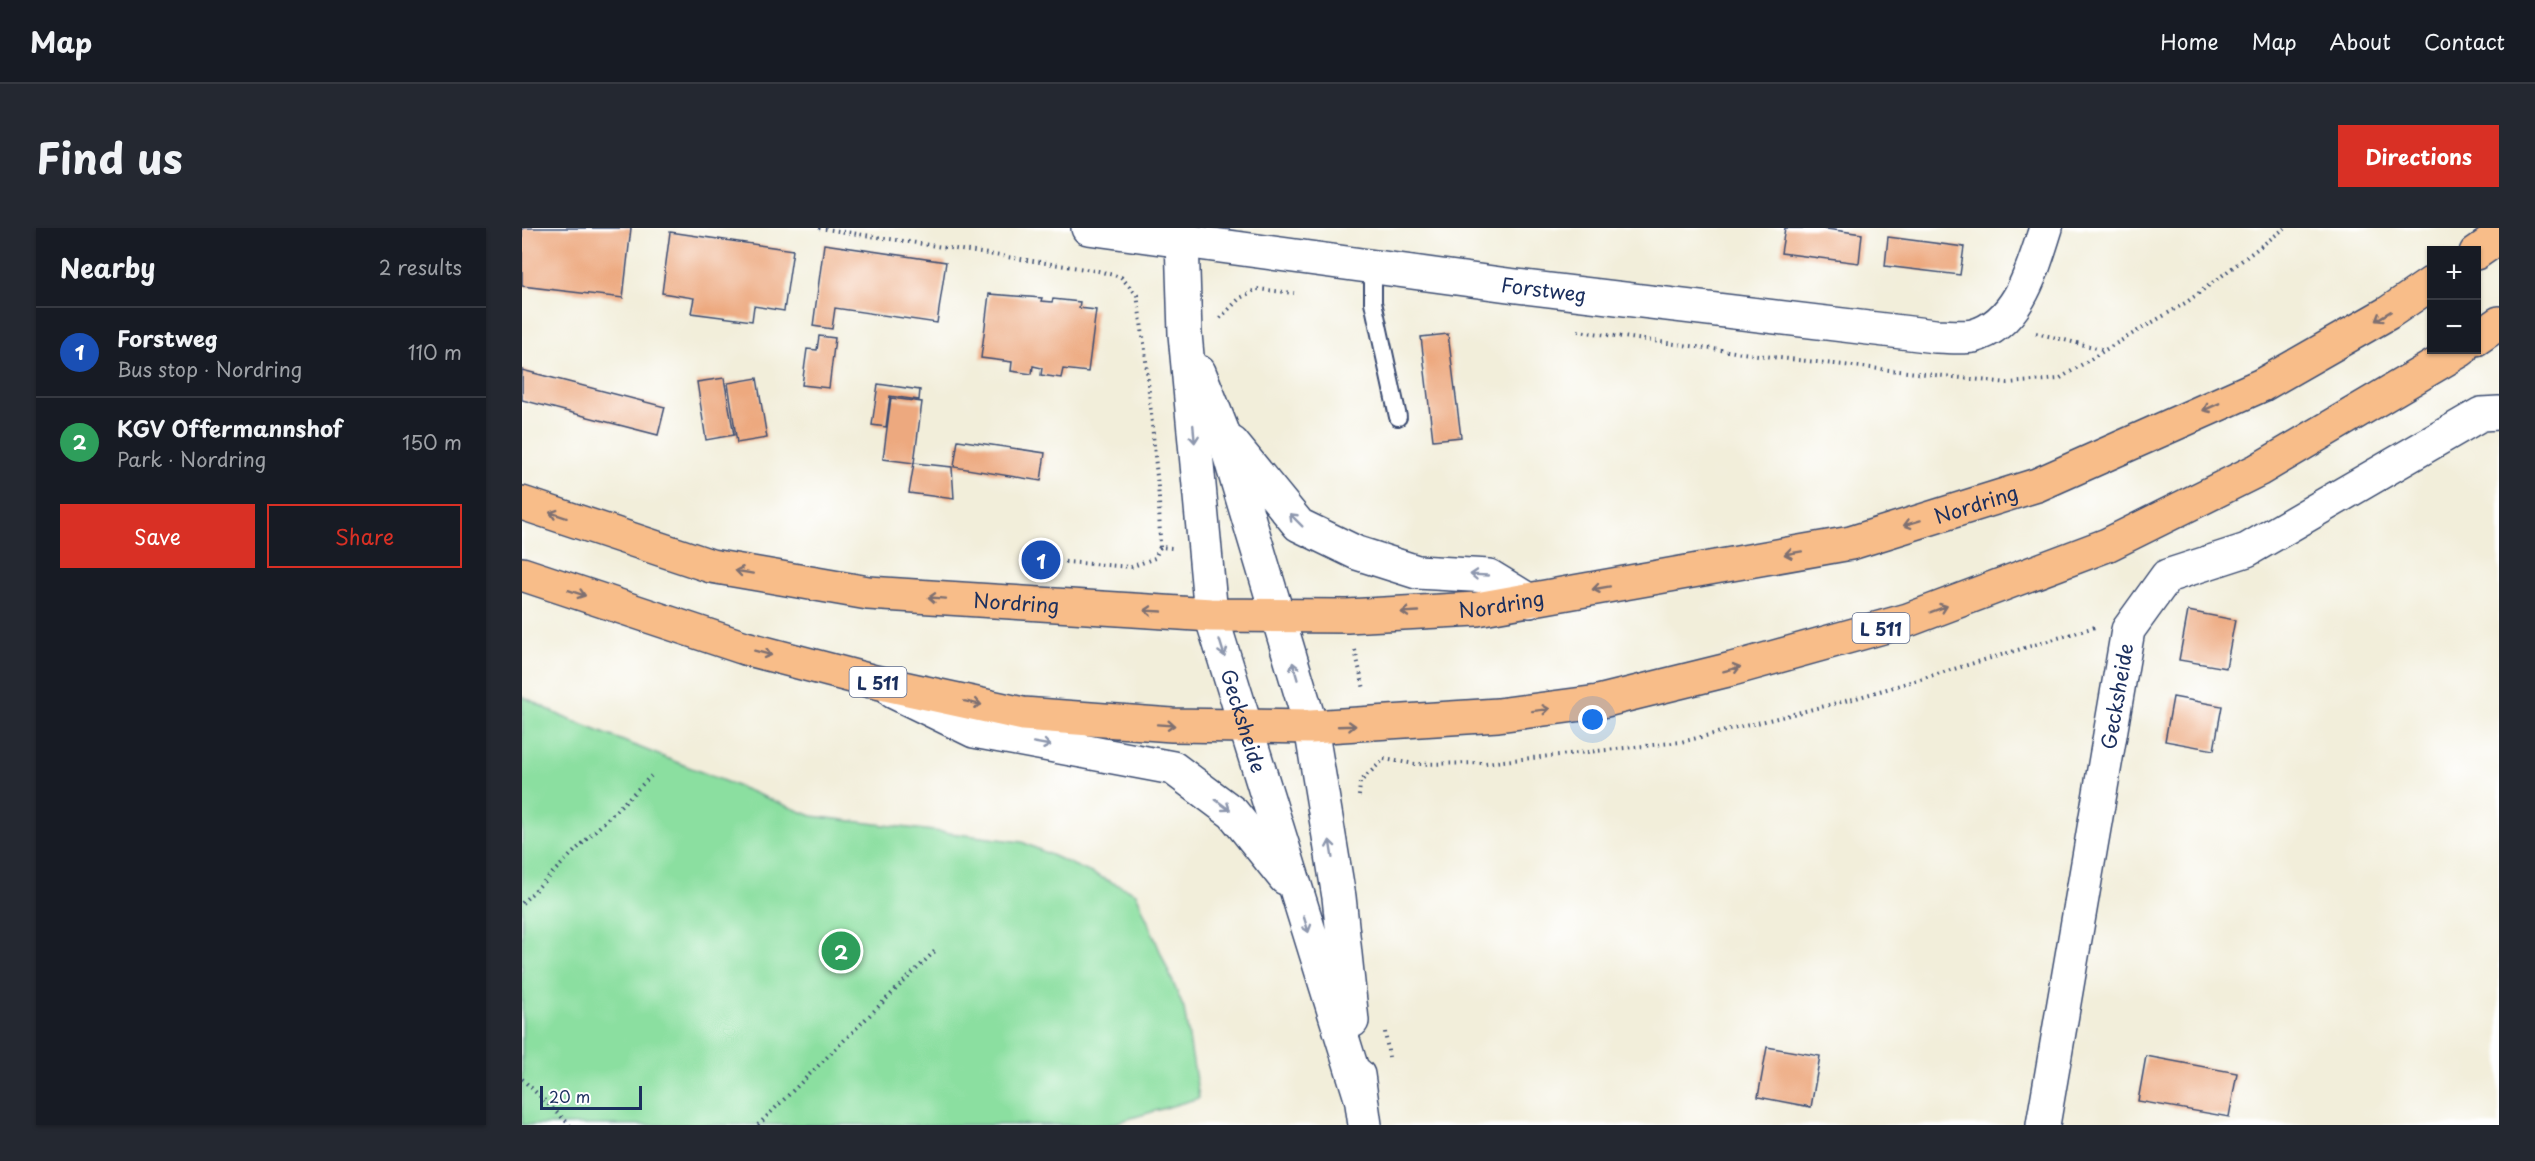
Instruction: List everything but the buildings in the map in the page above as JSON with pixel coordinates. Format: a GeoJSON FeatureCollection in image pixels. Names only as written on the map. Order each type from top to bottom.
{"type":"FeatureCollection","features":[{"type":"Feature","properties":{"kind":"main road"},"geometry":{"type":"LineString","coordinates":[[2481,250],[2499,237]]}},
{"type":"Feature","properties":{"kind":"main road","name":"Nordring"},"geometry":{"type":"LineString","coordinates":[[522,503],[711,566],[868,593],[1211,615],[1347,616],[1477,609],[1851,543],[2037,484],[2262,385],[2388,313],[2427,286]]}},
{"type":"Feature","properties":{"kind":"main road"},"geometry":{"type":"LineString","coordinates":[[2481,336],[2499,323]]}},
{"type":"Feature","properties":{"kind":"main road","name":"L 511"},"geometry":{"type":"LineString","coordinates":[[522,574],[745,648],[871,681],[1023,714],[1172,725],[1311,728],[1498,715],[1598,702],[1732,669],[1908,621],[2108,545],[2259,470],[2454,354]]}},
{"type":"Feature","properties":{"kind":"street","name":"Forstweg"},"geometry":{"type":"LineString","coordinates":[[1088,228],[1665,305],[1935,336],[1972,336],[2000,324]]}},
{"type":"Feature","properties":{"kind":"street"},"geometry":{"type":"LineString","coordinates":[[2000,324],[2019,297],[2037,258],[2046,228]]}},
{"type":"Feature","properties":{"kind":"street","name":"Gecksheide"},"geometry":{"type":"LineString","coordinates":[[1182,239],[1185,334],[1211,615],[1363,1110]]}},
{"type":"Feature","properties":{"kind":"street","name":"Gecksheide"},"geometry":{"type":"LineString","coordinates":[[1185,334],[1222,430],[1279,614],[1311,728],[1339,897],[1363,1110]]}},
{"type":"Feature","properties":{"kind":"street","name":"Gecksheide"},"geometry":{"type":"LineString","coordinates":[[2043,1125],[2128,630],[2167,576],[2247,550],[2481,414],[2499,413]]}},
{"type":"Feature","properties":{"kind":"street"},"geometry":{"type":"LineString","coordinates":[[1222,430],[1299,525],[1357,553],[1417,572],[1489,576],[1530,601]]}},
{"type":"Feature","properties":{"kind":"street"},"geometry":{"type":"LineString","coordinates":[[871,681],[974,731],[1173,768],[1233,813],[1296,892]]}},
{"type":"Feature","properties":{"kind":"lane"},"geometry":{"type":"LineString","coordinates":[[1373,266],[1373,302],[1398,417]]}},
{"type":"Feature","properties":{"kind":"path"},"geometry":{"type":"LineString","coordinates":[[819,228],[991,253],[1098,271],[1121,278],[1137,294],[1145,350],[1159,498],[1160,547]]}},
{"type":"Feature","properties":{"kind":"path"},"geometry":{"type":"LineString","coordinates":[[1566,329],[1768,356],[2007,383],[2059,379],[2187,302],[2284,228]]}},
{"type":"Feature","properties":{"kind":"path"},"geometry":{"type":"LineString","coordinates":[[1219,325],[1221,316],[1240,298],[1257,289],[1304,294]]}},
{"type":"Feature","properties":{"kind":"path"},"geometry":{"type":"LineString","coordinates":[[2000,324],[2105,350]]}},
{"type":"Feature","properties":{"kind":"path"},"geometry":{"type":"LineString","coordinates":[[1347,616],[1373,725],[1384,759],[1415,764],[1485,763],[1681,742],[1853,699],[2090,628],[2137,618]]}},
{"type":"Feature","properties":{"kind":"path"},"geometry":{"type":"LineString","coordinates":[[522,903],[651,776]]}},
{"type":"Feature","properties":{"kind":"path"},"geometry":{"type":"LineString","coordinates":[[758,1125],[937,949]]}},
{"type":"Feature","properties":{"kind":"path"},"geometry":{"type":"LineString","coordinates":[[522,1079],[570,1125]]}},
{"type":"Feature","properties":{"kind":"green space"},"geometry":{"type":"Polygon","coordinates":[[[522,696],[563,717],[812,816],[1022,842],[1136,893],[1184,1009],[1199,1098],[1108,1125],[522,1125],[522,696]]]}},
{"type":"Feature","properties":{"kind":"place","name":"Forstweg"},"geometry":{"type":"Point","coordinates":[1041,560]}},
{"type":"Feature","properties":{"kind":"place","name":"KGV Offermannshof"},"geometry":{"type":"Point","coordinates":[841,951]}}]}
